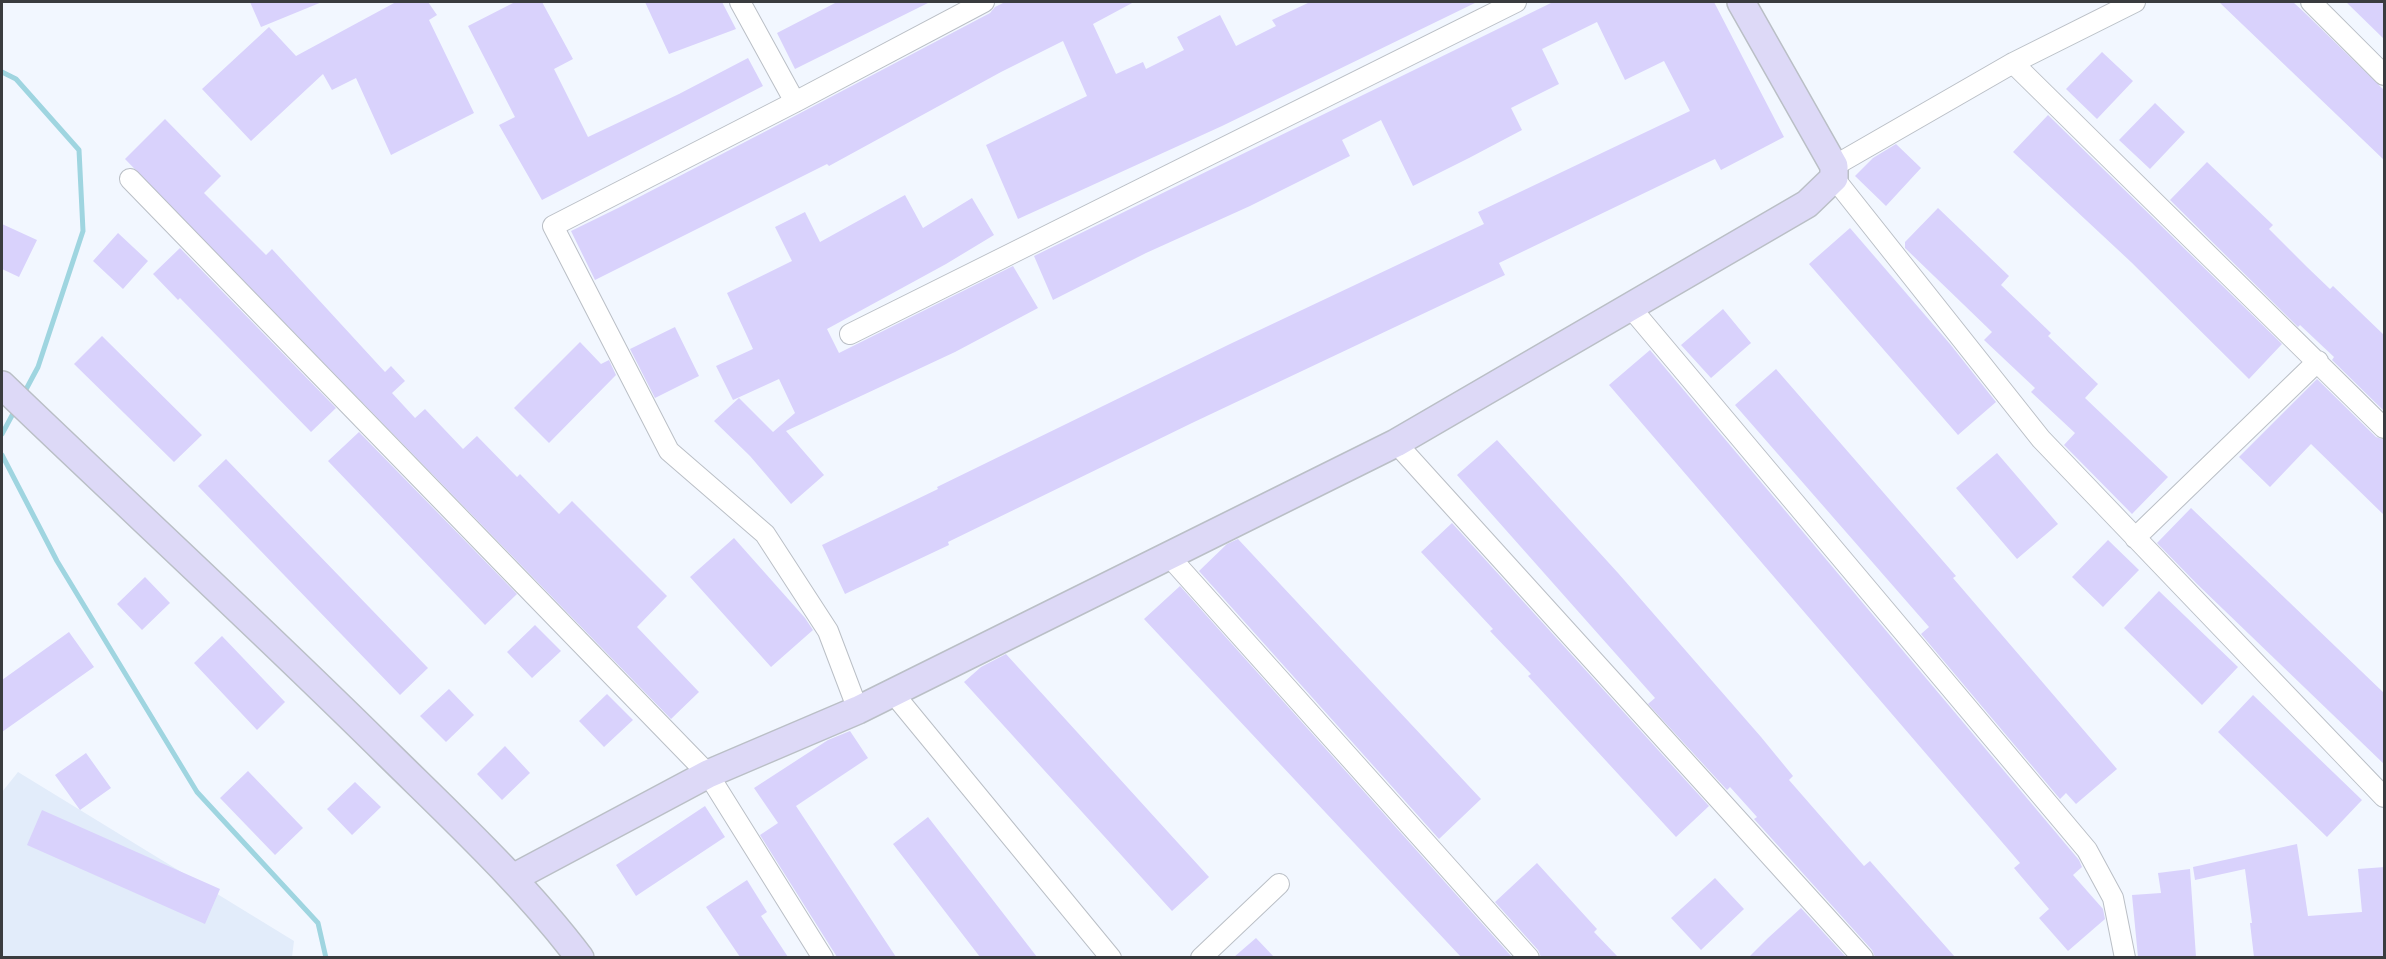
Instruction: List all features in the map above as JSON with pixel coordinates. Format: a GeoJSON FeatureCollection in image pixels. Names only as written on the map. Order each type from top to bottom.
{"type":"FeatureCollection","features":[{"type":"Feature","properties":{"kind":"street"},"geometry":{"type":"LineString","coordinates":[[740,2],[795,102]]}},
{"type":"Feature","properties":{"kind":"street"},"geometry":{"type":"LineString","coordinates":[[858,710],[828,631],[765,534],[669,451],[553,226],[984,2]]}},
{"type":"Feature","properties":{"kind":"street"},"geometry":{"type":"LineString","coordinates":[[850,334],[1516,2]]}},
{"type":"Feature","properties":{"kind":"street"},"geometry":{"type":"LineString","coordinates":[[1741,2],[1834,172],[2041,439],[2385,797]]}},
{"type":"Feature","properties":{"kind":"street"},"geometry":{"type":"LineString","coordinates":[[513,878],[708,774],[858,710],[1396,443],[1807,204],[1834,172],[2013,63],[2134,2]]}},
{"type":"Feature","properties":{"kind":"street"},"geometry":{"type":"LineString","coordinates":[[2311,2],[2385,75]]}},
{"type":"Feature","properties":{"kind":"street"},"geometry":{"type":"LineString","coordinates":[[2013,63],[2385,428]]}},
{"type":"Feature","properties":{"kind":"street"},"geometry":{"type":"LineString","coordinates":[[130,179],[708,774],[823,957]]}},
{"type":"Feature","properties":{"kind":"street"},"geometry":{"type":"LineString","coordinates":[[1631,308],[2087,850],[2113,898],[2125,957]]}},
{"type":"Feature","properties":{"kind":"street"},"geometry":{"type":"LineString","coordinates":[[2135,538],[2318,361]]}},
{"type":"Feature","properties":{"kind":"street"},"geometry":{"type":"LineString","coordinates":[[2,385],[280,647],[513,878],[551,919],[580,957]]}},
{"type":"Feature","properties":{"kind":"street"},"geometry":{"type":"LineString","coordinates":[[1396,443],[1863,957]]}},
{"type":"Feature","properties":{"kind":"street"},"geometry":{"type":"LineString","coordinates":[[1168,555],[1529,957]]}},
{"type":"Feature","properties":{"kind":"street"},"geometry":{"type":"LineString","coordinates":[[893,693],[1111,957]]}},
{"type":"Feature","properties":{"kind":"street"},"geometry":{"type":"LineString","coordinates":[[1201,957],[1280,884]]}},
{"type":"Feature","properties":{"kind":"shaded area"},"geometry":{"type":"Polygon","coordinates":[[[18,772],[294,941],[292,957],[2,958],[2,792],[18,772]]]}},
{"type":"Feature","properties":{"kind":"building"},"geometry":{"type":"Polygon","coordinates":[[[250,2],[322,2],[261,27],[250,2]]]}},
{"type":"Feature","properties":{"kind":"building"},"geometry":{"type":"Polygon","coordinates":[[[396,2],[428,2],[437,15],[429,20],[474,113],[391,155],[356,78],[332,90],[323,74],[251,141],[202,89],[269,27],[296,56],[396,2]]]}},
{"type":"Feature","properties":{"kind":"building"},"geometry":{"type":"Polygon","coordinates":[[[515,2],[542,2],[573,59],[554,69],[588,137],[748,58],[763,86],[542,200],[499,125],[515,117],[468,26],[515,2]]]}},
{"type":"Feature","properties":{"kind":"building"},"geometry":{"type":"Polygon","coordinates":[[[645,2],[722,2],[736,29],[669,54],[645,2]]]}},
{"type":"Feature","properties":{"kind":"building"},"geometry":{"type":"Polygon","coordinates":[[[837,2],[930,2],[795,69],[777,33],[837,2]]]}},
{"type":"Feature","properties":{"kind":"building"},"geometry":{"type":"Polygon","coordinates":[[[1005,2],[1134,2],[1093,24],[1116,74],[1143,62],[1146,69],[1184,50],[1177,37],[1220,15],[1236,46],[1276,26],[1272,20],[1310,2],[1477,2],[1222,126],[1018,219],[986,145],[1087,96],[1063,41],[1001,72],[829,166],[827,164],[595,280],[571,231],[990,13],[995,7],[1005,2]]]}},
{"type":"Feature","properties":{"kind":"building"},"geometry":{"type":"Polygon","coordinates":[[[1553,2],[1714,2],[1784,137],[1721,170],[1715,159],[1499,263],[1505,275],[1192,423],[948,542],[949,545],[845,594],[822,545],[1230,344],[1484,224],[1478,212],[1690,111],[1664,61],[1625,80],[1597,22],[1542,49],[1559,84],[1511,108],[1522,130],[1469,158],[1413,186],[1381,120],[1342,140],[1350,156],[1053,300],[1034,256],[1553,2]]]}},
{"type":"Feature","properties":{"kind":"building"},"geometry":{"type":"Polygon","coordinates":[[[2219,2],[2293,2],[2305,13],[2385,91],[2385,161],[2219,2]]]}},
{"type":"Feature","properties":{"kind":"building"},"geometry":{"type":"Polygon","coordinates":[[[2346,2],[2385,2],[2385,40],[2346,2]]]}},
{"type":"Feature","properties":{"kind":"building"},"geometry":{"type":"Polygon","coordinates":[[[2102,52],[2133,81],[2097,119],[2066,89],[2102,52]]]}},
{"type":"Feature","properties":{"kind":"building"},"geometry":{"type":"Polygon","coordinates":[[[2155,103],[2185,132],[2150,169],[2119,140],[2155,103]]]}},
{"type":"Feature","properties":{"kind":"building"},"geometry":{"type":"Polygon","coordinates":[[[2048,115],[2282,344],[2249,379],[2131,262],[2013,152],[2048,115]]]}},
{"type":"Feature","properties":{"kind":"building"},"geometry":{"type":"Polygon","coordinates":[[[165,119],[221,176],[204,193],[266,255],[272,249],[385,372],[391,366],[405,381],[392,393],[415,418],[425,409],[463,449],[477,436],[517,477],[520,474],[559,514],[572,501],[667,596],[637,627],[699,692],[671,719],[125,159],[165,119]]]}},
{"type":"Feature","properties":{"kind":"building"},"geometry":{"type":"Polygon","coordinates":[[[1896,144],[1921,168],[1886,206],[1855,176],[1873,158],[1896,144]]]}},
{"type":"Feature","properties":{"kind":"building"},"geometry":{"type":"Polygon","coordinates":[[[2207,162],[2273,225],[2269,229],[2307,267],[2330,289],[2333,286],[2385,336],[2385,412],[2332,360],[2334,357],[2300,325],[2298,327],[2170,200],[2207,162]]]}},
{"type":"Feature","properties":{"kind":"building"},"geometry":{"type":"Polygon","coordinates":[[[905,195],[923,228],[972,198],[994,235],[827,329],[839,353],[1013,266],[1038,308],[955,352],[786,431],[824,475],[791,504],[750,456],[714,421],[739,398],[773,432],[795,413],[779,379],[733,400],[716,366],[753,349],[727,293],[792,261],[775,227],[805,212],[820,242],[905,195]]]}},
{"type":"Feature","properties":{"kind":"building"},"geometry":{"type":"Polygon","coordinates":[[[1938,208],[2009,276],[2001,285],[2051,333],[2048,336],[2098,384],[2085,398],[2168,477],[2132,514],[2064,445],[2075,433],[2031,392],[2035,388],[1984,340],[1992,332],[1905,248],[1905,242],[1938,208]]]}},
{"type":"Feature","properties":{"kind":"building"},"geometry":{"type":"Polygon","coordinates":[[[2,224],[37,240],[19,277],[2,269],[2,224]]]}},
{"type":"Feature","properties":{"kind":"building"},"geometry":{"type":"Polygon","coordinates":[[[1850,228],[1950,344],[1996,402],[1958,435],[1809,264],[1850,228]]]}},
{"type":"Feature","properties":{"kind":"building"},"geometry":{"type":"Polygon","coordinates":[[[118,233],[148,261],[123,289],[93,261],[118,233]]]}},
{"type":"Feature","properties":{"kind":"building"},"geometry":{"type":"Polygon","coordinates":[[[180,248],[336,408],[311,432],[180,298],[178,300],[153,274],[180,248]]]}},
{"type":"Feature","properties":{"kind":"building"},"geometry":{"type":"Polygon","coordinates":[[[1723,309],[1751,343],[1711,378],[1681,345],[1723,309]]]}},
{"type":"Feature","properties":{"kind":"building"},"geometry":{"type":"Polygon","coordinates":[[[675,327],[699,376],[655,398],[630,349],[675,327]]]}},
{"type":"Feature","properties":{"kind":"building"},"geometry":{"type":"Polygon","coordinates":[[[102,336],[202,435],[174,462],[74,364],[102,336]]]}},
{"type":"Feature","properties":{"kind":"building"},"geometry":{"type":"Polygon","coordinates":[[[580,342],[601,364],[609,360],[616,375],[549,443],[514,408],[580,342]]]}},
{"type":"Feature","properties":{"kind":"building"},"geometry":{"type":"Polygon","coordinates":[[[1650,350],[2079,860],[2082,867],[2073,875],[2103,909],[2105,919],[2068,951],[2039,918],[2049,909],[2014,868],[2020,863],[1609,385],[1650,350]]]}},
{"type":"Feature","properties":{"kind":"building"},"geometry":{"type":"Polygon","coordinates":[[[1776,369],[1956,576],[1953,578],[2117,769],[2076,804],[2066,793],[2060,799],[1921,634],[1929,627],[1735,405],[1776,369]]]}},
{"type":"Feature","properties":{"kind":"building"},"geometry":{"type":"Polygon","coordinates":[[[2317,379],[2376,437],[2385,440],[2385,516],[2311,444],[2270,487],[2239,457],[2317,379]]]}},
{"type":"Feature","properties":{"kind":"building"},"geometry":{"type":"Polygon","coordinates":[[[359,432],[517,594],[485,625],[328,461],[359,432]]]}},
{"type":"Feature","properties":{"kind":"building"},"geometry":{"type":"Polygon","coordinates":[[[1497,440],[1618,573],[1761,737],[1793,776],[1789,780],[1864,866],[1870,861],[1955,957],[1875,957],[1872,950],[1754,819],[1757,817],[1730,787],[1727,790],[1648,704],[1655,698],[1457,475],[1497,440]]]}},
{"type":"Feature","properties":{"kind":"building"},"geometry":{"type":"Polygon","coordinates":[[[1997,453],[2058,524],[2017,559],[1956,488],[1997,453]]]}},
{"type":"Feature","properties":{"kind":"building"},"geometry":{"type":"Polygon","coordinates":[[[226,459],[428,668],[400,695],[198,486],[226,459]]]}},
{"type":"Feature","properties":{"kind":"building"},"geometry":{"type":"Polygon","coordinates":[[[2191,508],[2385,694],[2385,765],[2157,543],[2191,508]]]}},
{"type":"Feature","properties":{"kind":"building"},"geometry":{"type":"Polygon","coordinates":[[[1452,523],[1709,806],[1676,837],[1528,676],[1531,674],[1490,631],[1493,629],[1421,552],[1452,523]]]}},
{"type":"Feature","properties":{"kind":"building"},"geometry":{"type":"Polygon","coordinates":[[[734,538],[813,630],[771,667],[690,577],[734,538]]]}},
{"type":"Feature","properties":{"kind":"building"},"geometry":{"type":"Polygon","coordinates":[[[1238,539],[1481,799],[1439,839],[1199,571],[1227,544],[1238,539]]]}},
{"type":"Feature","properties":{"kind":"building"},"geometry":{"type":"Polygon","coordinates":[[[2108,540],[2139,570],[2103,607],[2072,577],[2108,540]]]}},
{"type":"Feature","properties":{"kind":"building"},"geometry":{"type":"Polygon","coordinates":[[[145,577],[170,603],[142,630],[117,604],[145,577]]]}},
{"type":"Feature","properties":{"kind":"building"},"geometry":{"type":"Polygon","coordinates":[[[1180,586],[1512,957],[1461,957],[1144,619],[1180,586]]]}},
{"type":"Feature","properties":{"kind":"building"},"geometry":{"type":"Polygon","coordinates":[[[2159,591],[2238,667],[2202,705],[2124,628],[2159,591]]]}},
{"type":"Feature","properties":{"kind":"building"},"geometry":{"type":"Polygon","coordinates":[[[535,625],[561,651],[532,678],[507,652],[535,625]]]}},
{"type":"Feature","properties":{"kind":"building"},"geometry":{"type":"Polygon","coordinates":[[[69,632],[94,667],[2,732],[2,680],[69,632]]]}},
{"type":"Feature","properties":{"kind":"building"},"geometry":{"type":"Polygon","coordinates":[[[222,636],[285,702],[257,730],[194,663],[222,636]]]}},
{"type":"Feature","properties":{"kind":"building"},"geometry":{"type":"Polygon","coordinates":[[[1006,654],[1209,877],[1172,911],[964,682],[981,667],[1006,654]]]}},
{"type":"Feature","properties":{"kind":"building"},"geometry":{"type":"Polygon","coordinates":[[[449,689],[474,715],[446,742],[420,716],[449,689]]]}},
{"type":"Feature","properties":{"kind":"building"},"geometry":{"type":"Polygon","coordinates":[[[607,694],[633,720],[604,747],[579,721],[607,694]]]}},
{"type":"Feature","properties":{"kind":"building"},"geometry":{"type":"Polygon","coordinates":[[[2253,695],[2362,800],[2327,837],[2218,732],[2253,695]]]}},
{"type":"Feature","properties":{"kind":"building"},"geometry":{"type":"Polygon","coordinates":[[[850,731],[868,758],[796,806],[896,957],[837,957],[760,835],[778,823],[754,788],[828,740],[850,731]]]}},
{"type":"Feature","properties":{"kind":"building"},"geometry":{"type":"Polygon","coordinates":[[[505,746],[530,773],[502,800],[477,774],[505,746]]]}},
{"type":"Feature","properties":{"kind":"building"},"geometry":{"type":"Polygon","coordinates":[[[86,753],[111,788],[80,810],[55,775],[86,753]]]}},
{"type":"Feature","properties":{"kind":"building"},"geometry":{"type":"Polygon","coordinates":[[[248,771],[303,828],[275,855],[220,798],[248,771]]]}},
{"type":"Feature","properties":{"kind":"building"},"geometry":{"type":"Polygon","coordinates":[[[355,782],[381,807],[352,835],[327,809],[355,782]]]}},
{"type":"Feature","properties":{"kind":"building"},"geometry":{"type":"Polygon","coordinates":[[[705,806],[725,837],[636,896],[616,865],[705,806]]]}},
{"type":"Feature","properties":{"kind":"building"},"geometry":{"type":"Polygon","coordinates":[[[42,810],[220,889],[205,924],[27,845],[42,810]]]}},
{"type":"Feature","properties":{"kind":"building"},"geometry":{"type":"Polygon","coordinates":[[[928,817],[1037,957],[980,957],[893,844],[928,817]]]}},
{"type":"Feature","properties":{"kind":"building"},"geometry":{"type":"Polygon","coordinates":[[[2297,844],[2308,916],[2362,912],[2358,869],[2385,867],[2385,957],[2254,957],[2245,869],[2195,880],[2193,867],[2297,844]]]}},
{"type":"Feature","properties":{"kind":"building"},"geometry":{"type":"Polygon","coordinates":[[[1537,863],[1597,929],[1594,932],[1618,957],[1541,957],[1538,950],[1495,902],[1537,863]]]}},
{"type":"Feature","properties":{"kind":"building"},"geometry":{"type":"Polygon","coordinates":[[[2190,869],[2196,957],[2138,957],[2132,895],[2161,893],[2158,873],[2190,869]]]}},
{"type":"Feature","properties":{"kind":"building"},"geometry":{"type":"Polygon","coordinates":[[[1715,878],[1744,909],[1701,950],[1671,918],[1715,878]]]}},
{"type":"Feature","properties":{"kind":"building"},"geometry":{"type":"Polygon","coordinates":[[[747,880],[767,912],[761,916],[788,957],[740,957],[706,907],[747,880]]]}},
{"type":"Feature","properties":{"kind":"building"},"geometry":{"type":"Polygon","coordinates":[[[1801,908],[1846,957],[1749,957],[1768,938],[1801,908]]]}},
{"type":"Feature","properties":{"kind":"building"},"geometry":{"type":"Polygon","coordinates":[[[1256,938],[1274,957],[1234,957],[1256,938]]]}},
{"type":"Feature","properties":{"kind":"waterway"},"geometry":{"type":"LineString","coordinates":[[2,72],[16,79],[79,150],[83,231],[38,367],[23,395]]}},
{"type":"Feature","properties":{"kind":"waterway"},"geometry":{"type":"LineString","coordinates":[[2,434],[16,408]]}},
{"type":"Feature","properties":{"kind":"waterway"},"geometry":{"type":"LineString","coordinates":[[2,455],[57,561],[197,792],[318,923],[326,958]]}}]}
